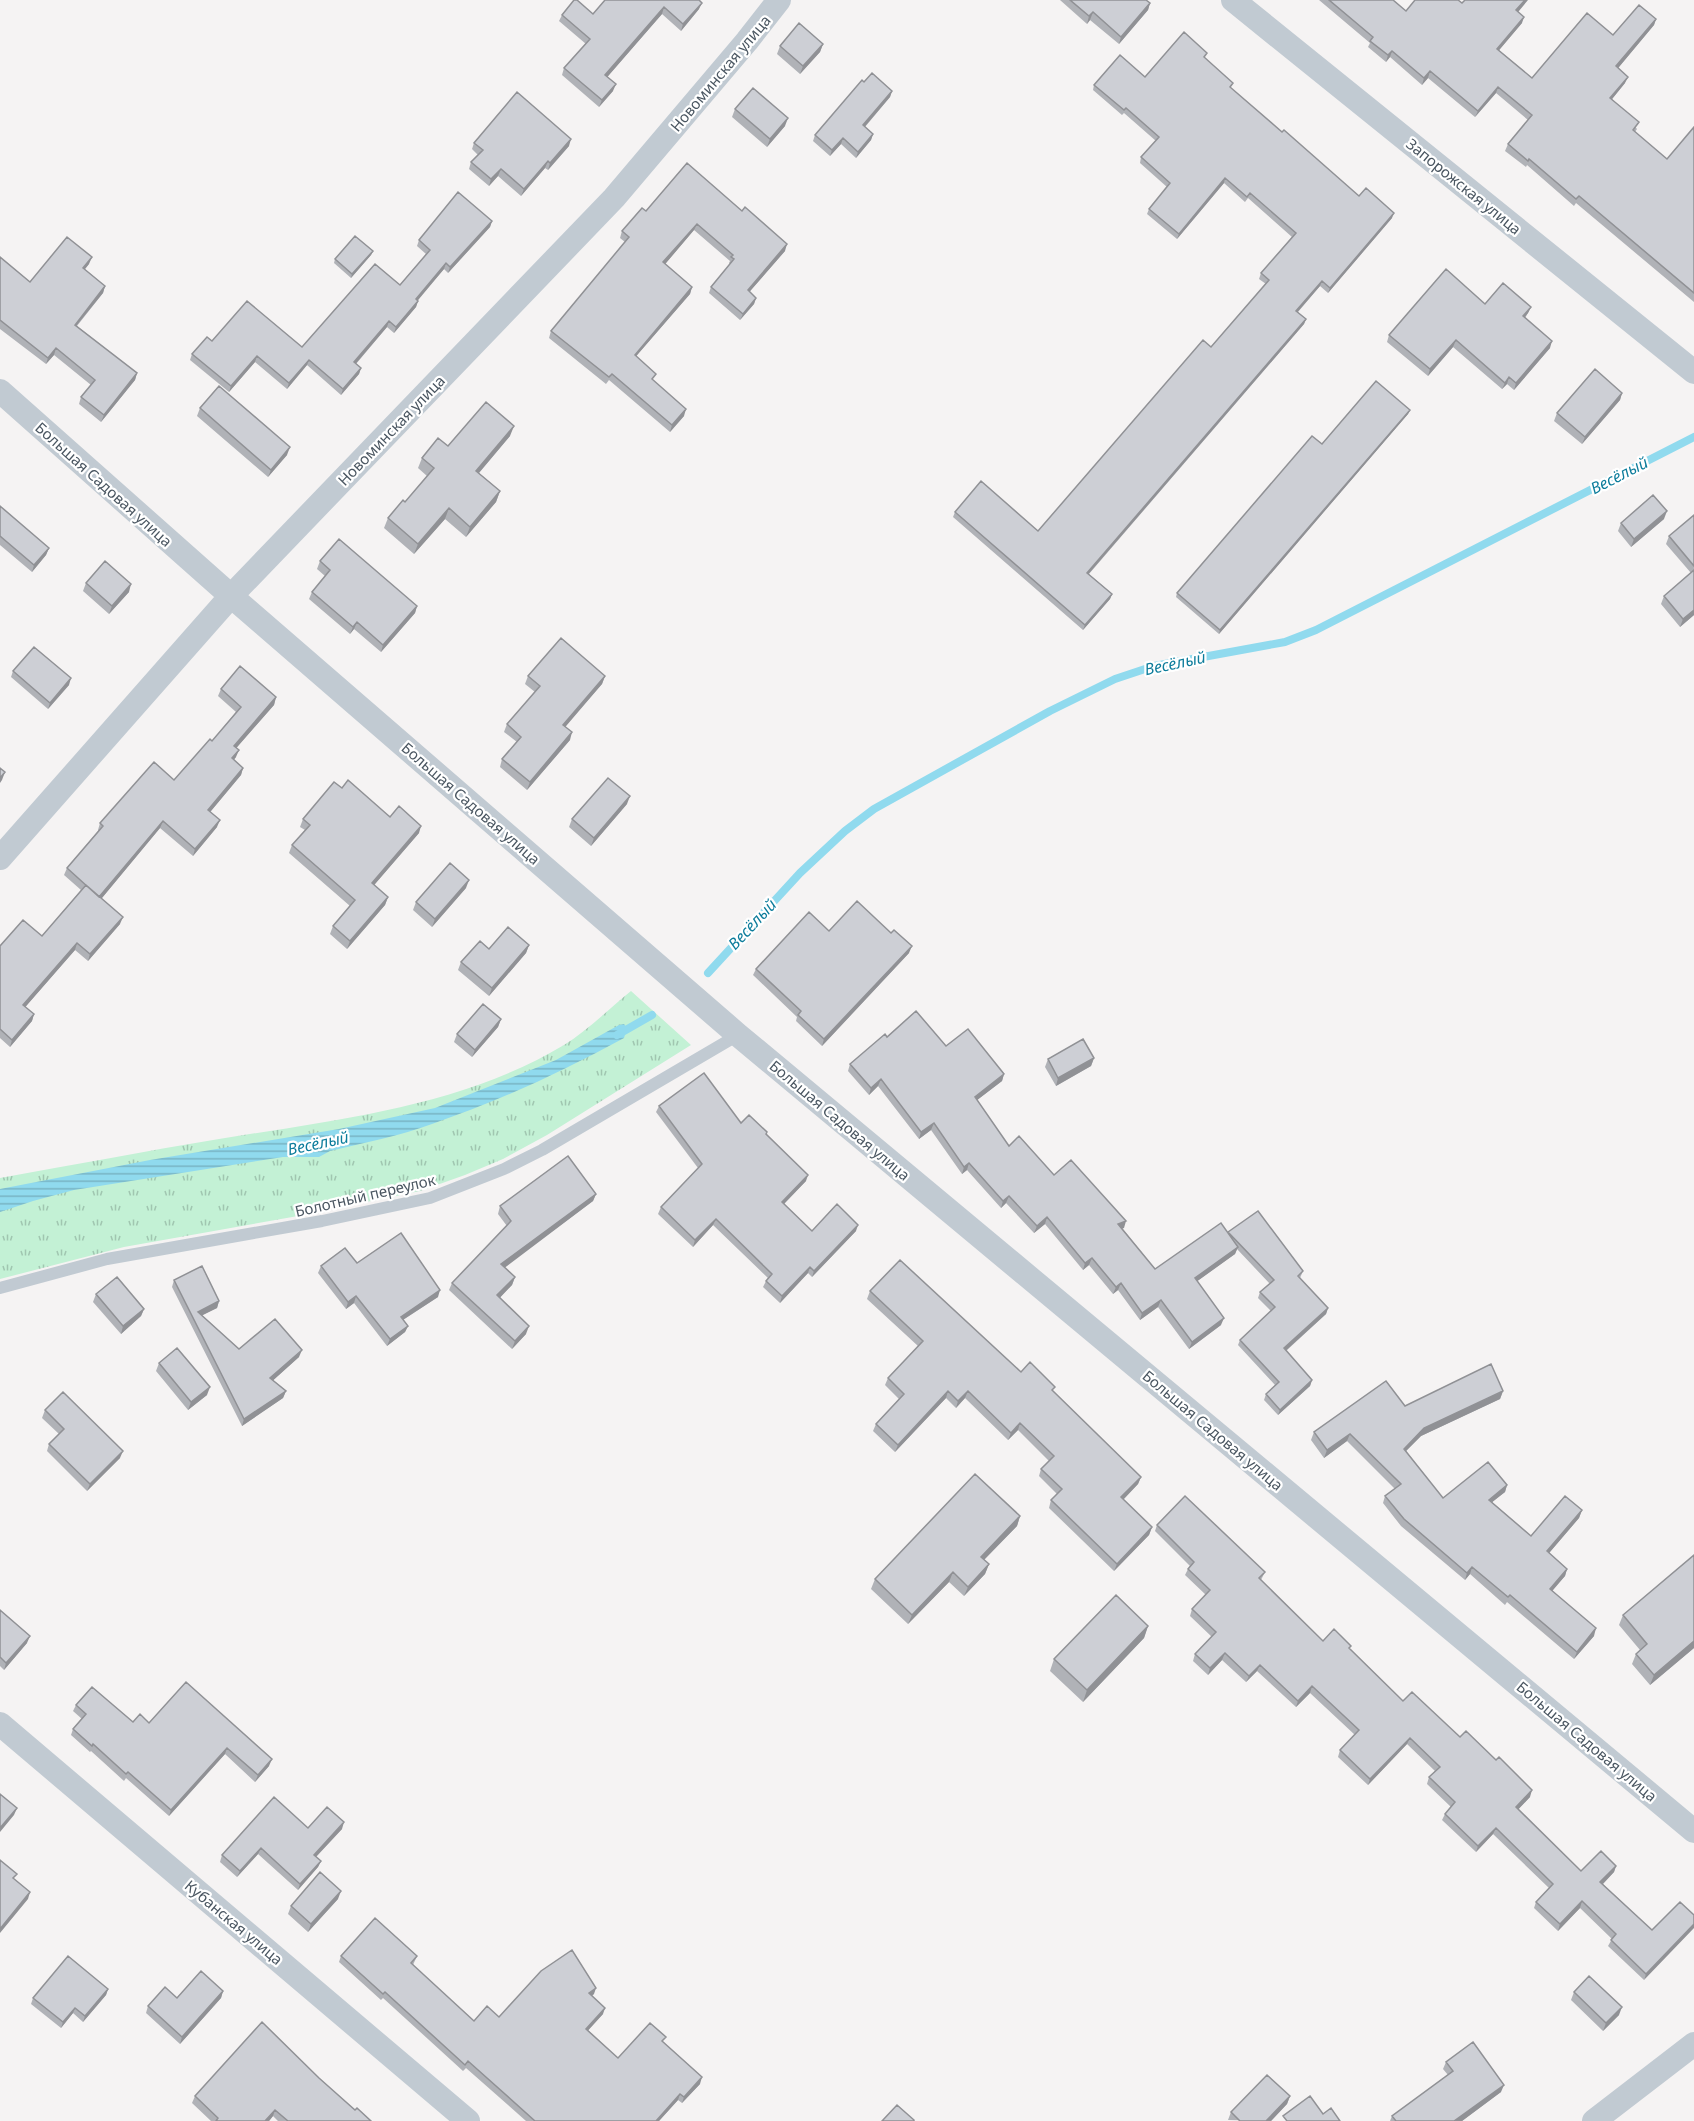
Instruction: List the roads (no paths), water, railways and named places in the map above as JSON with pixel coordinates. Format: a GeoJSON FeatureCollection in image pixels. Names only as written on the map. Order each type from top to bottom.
{"type":"FeatureCollection","features":[{"type":"Feature","properties":{"kind":"street","name":"Новоминская улица"},"geometry":{"type":"LineString","coordinates":[[0,858],[231,596],[615,198],[779,0]]}},
{"type":"Feature","properties":{"kind":"street","name":"Запорожская улица"},"geometry":{"type":"LineString","coordinates":[[1233,0],[1694,372]]}},
{"type":"Feature","properties":{"kind":"street","name":"Большая Садовая улица"},"geometry":{"type":"LineString","coordinates":[[0,391],[231,596],[738,1035],[1694,1831]]}},
{"type":"Feature","properties":{"kind":"street","name":"Кубанская улица"},"geometry":{"type":"LineString","coordinates":[[0,1724],[468,2121]]}},
{"type":"Feature","properties":{"kind":"street"},"geometry":{"type":"LineString","coordinates":[[1594,2121],[1694,2044]]}},
{"type":"Feature","properties":{"kind":"lane","name":"Болотный переулок"},"geometry":{"type":"LineString","coordinates":[[0,1288],[107,1259],[322,1221],[430,1198],[504,1169],[542,1150],[738,1035]]}},
{"type":"Feature","properties":{"kind":"water"},"geometry":{"type":"Polygon","coordinates":[[[624,1024],[627,1028],[624,1038],[577,1063],[482,1106],[407,1132],[330,1151],[319,1157],[283,1157],[74,1190],[0,1212],[0,1189],[150,1160],[339,1129],[435,1108],[556,1060],[624,1024]]]}},
{"type":"Feature","properties":{"kind":"waterway","name":"Весёлый"},"geometry":{"type":"LineString","coordinates":[[708,973],[800,873],[845,831],[874,809],[1050,711],[1115,679],[1154,666],[1285,642],[1316,630],[1694,437]]}},
{"type":"Feature","properties":{"kind":"waterway","name":"Весёлый"},"geometry":{"type":"LineString","coordinates":[[617,1035],[652,1015]]}}]}
